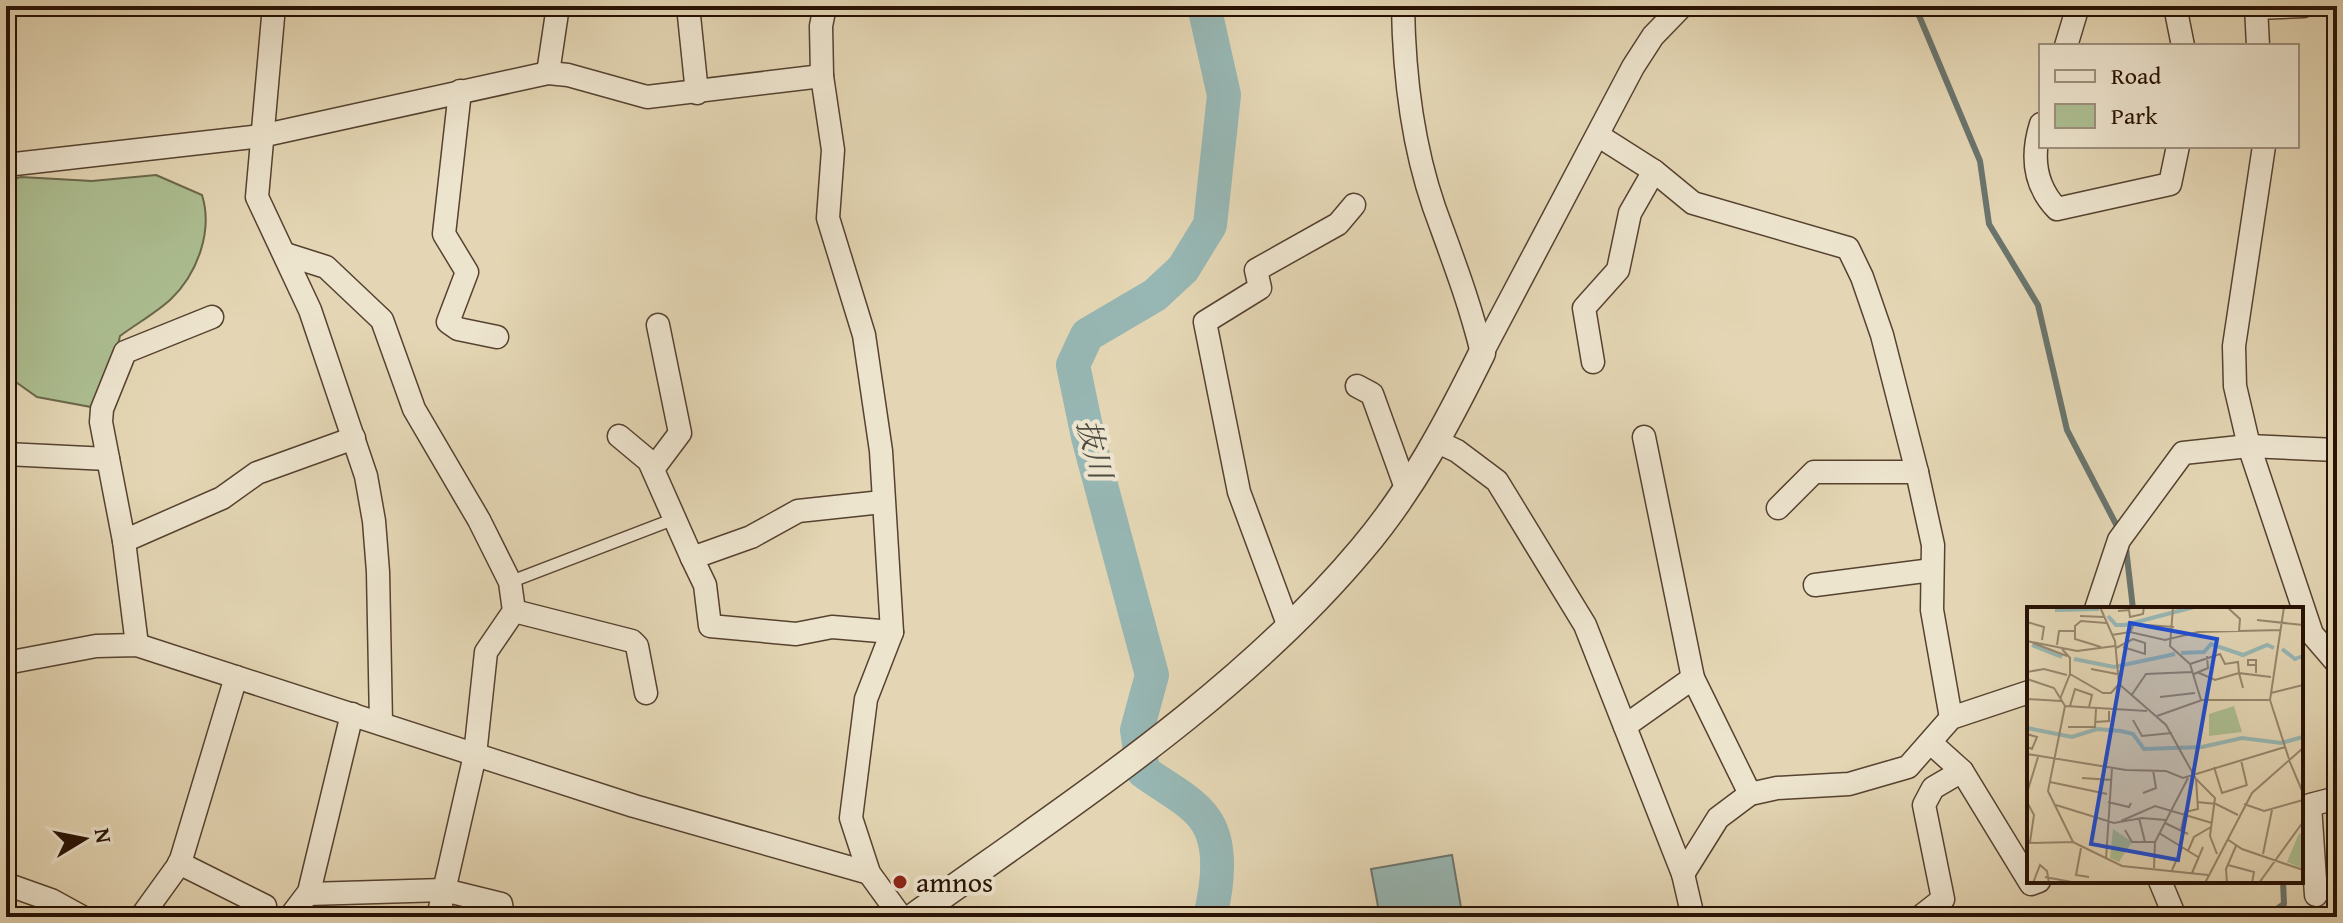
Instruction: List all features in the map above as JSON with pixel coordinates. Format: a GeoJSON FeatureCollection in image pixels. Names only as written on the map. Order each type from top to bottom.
{"type":"FeatureCollection","features":[{"type":"Feature","properties":{"kind":"street"},"geometry":{"type":"LineString","coordinates":[[274,6],[257,197],[310,310],[354,438],[374,521],[381,723]]}},
{"type":"Feature","properties":{"kind":"street"},"geometry":{"type":"LineString","coordinates":[[548,73],[558,6]]}},
{"type":"Feature","properties":{"kind":"street"},"geometry":{"type":"LineString","coordinates":[[688,6],[697,93]]}},
{"type":"Feature","properties":{"kind":"street"},"geometry":{"type":"LineString","coordinates":[[825,6],[821,26],[822,76],[833,150],[828,218],[864,335],[881,451],[892,632],[866,699],[851,818],[869,873],[901,917]]}},
{"type":"Feature","properties":{"kind":"street"},"geometry":{"type":"LineString","coordinates":[[1403,6],[1405,70],[1414,126],[1433,204],[1467,291],[1482,353]]}},
{"type":"Feature","properties":{"kind":"street"},"geometry":{"type":"LineString","coordinates":[[913,917],[1161,737],[1289,627],[1363,549],[1438,442],[1633,67],[1653,36],[1682,6]]}},
{"type":"Feature","properties":{"kind":"street"},"geometry":{"type":"LineString","coordinates":[[2067,44],[2078,6]]}},
{"type":"Feature","properties":{"kind":"street"},"geometry":{"type":"LineString","coordinates":[[2175,6],[2183,44]]}},
{"type":"Feature","properties":{"kind":"street"},"geometry":{"type":"LineString","coordinates":[[2258,44],[2256,7],[2303,6]]}},
{"type":"Feature","properties":{"kind":"street"},"geometry":{"type":"LineString","coordinates":[[6,165],[261,136],[548,73],[568,75],[647,97],[822,76]]}},
{"type":"Feature","properties":{"kind":"street"},"geometry":{"type":"LineString","coordinates":[[460,91],[444,234],[467,272],[448,322],[458,329],[497,337]]}},
{"type":"Feature","properties":{"kind":"street"},"geometry":{"type":"LineString","coordinates":[[2039,131],[2037,182],[2057,209],[2170,184],[2178,148]]}},
{"type":"Feature","properties":{"kind":"street"},"geometry":{"type":"LineString","coordinates":[[1599,136],[1654,171],[1693,203],[1848,248],[1862,277],[1882,335],[1933,545],[1932,610],[1951,718]]}},
{"type":"Feature","properties":{"kind":"street"},"geometry":{"type":"LineString","coordinates":[[2264,148],[2234,346],[2235,386],[2249,446],[2303,607]]}},
{"type":"Feature","properties":{"kind":"street"},"geometry":{"type":"LineString","coordinates":[[1593,362],[1584,308],[1618,270],[1630,213],[1654,171]]}},
{"type":"Feature","properties":{"kind":"street"},"geometry":{"type":"LineString","coordinates":[[1289,627],[1239,492],[1205,322],[1260,288],[1256,270],[1338,224],[1354,205]]}},
{"type":"Feature","properties":{"kind":"street"},"geometry":{"type":"LineString","coordinates":[[285,254],[326,267],[382,320],[414,409],[479,520],[510,582],[514,611],[486,652],[475,755],[438,917]]}},
{"type":"Feature","properties":{"kind":"street"},"geometry":{"type":"LineString","coordinates":[[137,645],[102,409],[125,352],[212,317]]}},
{"type":"Feature","properties":{"kind":"street"},"geometry":{"type":"LineString","coordinates":[[653,469],[680,433],[658,325]]}},
{"type":"Feature","properties":{"kind":"street"},"geometry":{"type":"LineString","coordinates":[[1357,386],[1372,394],[1406,488]]}},
{"type":"Feature","properties":{"kind":"street"},"geometry":{"type":"LineString","coordinates":[[619,436],[649,461],[653,469],[705,585],[710,626],[796,634],[832,627],[892,632]]}},
{"type":"Feature","properties":{"kind":"street"},"geometry":{"type":"LineString","coordinates":[[1644,437],[1693,678],[1750,794]]}},
{"type":"Feature","properties":{"kind":"street"},"geometry":{"type":"LineString","coordinates":[[124,541],[222,498],[257,473],[354,438]]}},
{"type":"Feature","properties":{"kind":"street"},"geometry":{"type":"LineString","coordinates":[[1438,442],[1457,451],[1497,481],[1585,625],[1683,874],[1693,917]]}},
{"type":"Feature","properties":{"kind":"street"},"geometry":{"type":"LineString","coordinates":[[2097,607],[2123,533],[2183,453],[2249,446],[2337,450]]}},
{"type":"Feature","properties":{"kind":"street"},"geometry":{"type":"LineString","coordinates":[[6,454],[108,459]]}},
{"type":"Feature","properties":{"kind":"street"},"geometry":{"type":"LineString","coordinates":[[1778,508],[1814,472],[1917,472]]}},
{"type":"Feature","properties":{"kind":"street"},"geometry":{"type":"LineString","coordinates":[[692,558],[751,537],[798,511],[882,502]]}},
{"type":"Feature","properties":{"kind":"street"},"geometry":{"type":"LineString","coordinates":[[1815,585],[1932,570]]}},
{"type":"Feature","properties":{"kind":"street"},"geometry":{"type":"LineString","coordinates":[[2303,607],[2312,634],[2337,663]]}},
{"type":"Feature","properties":{"kind":"street"},"geometry":{"type":"LineString","coordinates":[[514,611],[632,641],[637,646],[646,693]]}},
{"type":"Feature","properties":{"kind":"street"},"geometry":{"type":"LineString","coordinates":[[6,663],[96,646],[137,645],[649,811],[869,873]]}},
{"type":"Feature","properties":{"kind":"street"},"geometry":{"type":"LineString","coordinates":[[141,917],[179,863],[236,677]]}},
{"type":"Feature","properties":{"kind":"street"},"geometry":{"type":"LineString","coordinates":[[1625,726],[1693,678]]}},
{"type":"Feature","properties":{"kind":"street"},"geometry":{"type":"LineString","coordinates":[[1683,874],[1718,818],[1750,794],[1777,788],[1849,784],[1908,767],[1932,744],[1951,718],[2027,693]]}},
{"type":"Feature","properties":{"kind":"street"},"geometry":{"type":"LineString","coordinates":[[290,917],[308,894],[352,714]]}},
{"type":"Feature","properties":{"kind":"street"},"geometry":{"type":"LineString","coordinates":[[1932,744],[1962,771],[2027,877]]}},
{"type":"Feature","properties":{"kind":"street"},"geometry":{"type":"LineString","coordinates":[[1920,917],[1943,899],[1924,805],[1933,788],[1962,771]]}},
{"type":"Feature","properties":{"kind":"street"},"geometry":{"type":"LineString","coordinates":[[2316,895],[2310,805],[2337,798]]}},
{"type":"Feature","properties":{"kind":"street"},"geometry":{"type":"LineString","coordinates":[[179,863],[265,906]]}},
{"type":"Feature","properties":{"kind":"street"},"geometry":{"type":"LineString","coordinates":[[2161,883],[2175,917]]}},
{"type":"Feature","properties":{"kind":"street"},"geometry":{"type":"LineString","coordinates":[[6,884],[51,900],[82,917]]}},
{"type":"Feature","properties":{"kind":"street"},"geometry":{"type":"LineString","coordinates":[[308,894],[444,890],[501,904],[503,917]]}},
{"type":"Feature","properties":{"kind":"lane"},"geometry":{"type":"LineString","coordinates":[[510,582],[674,519]]}},
{"type":"Feature","properties":{"kind":"green space"},"geometry":{"type":"Polygon","coordinates":[[[156,175],[202,195],[206,222],[196,264],[181,289],[120,336],[102,409],[37,397],[6,375],[6,181],[21,177],[92,181],[156,175]]]}},
{"type":"Feature","properties":{"kind":"water"},"geometry":{"type":"Polygon","coordinates":[[[1452,855],[1462,913],[1380,917],[1371,869],[1452,855]]]}},
{"type":"Feature","properties":{"kind":"waterway","name":"抜川"},"geometry":{"type":"LineString","coordinates":[[1204,6],[1224,95],[1210,225],[1183,269],[1155,295],[1087,335],[1073,365],[1088,437],[1152,675],[1137,730],[1143,771],[1191,805],[1210,829],[1217,853],[1210,917]]}},
{"type":"Feature","properties":{"kind":"waterway"},"geometry":{"type":"LineString","coordinates":[[1915,6],[1980,161],[1989,224],[2038,305],[2067,430],[2119,530]]}},
{"type":"Feature","properties":{"kind":"waterway"},"geometry":{"type":"LineString","coordinates":[[2126,548],[2133,607]]}},
{"type":"Feature","properties":{"kind":"waterway"},"geometry":{"type":"LineString","coordinates":[[2265,917],[2284,904],[2283,883]]}},
{"type":"Feature","properties":{"kind":"place","name":"amnos"},"geometry":{"type":"Point","coordinates":[900,882]}}]}
